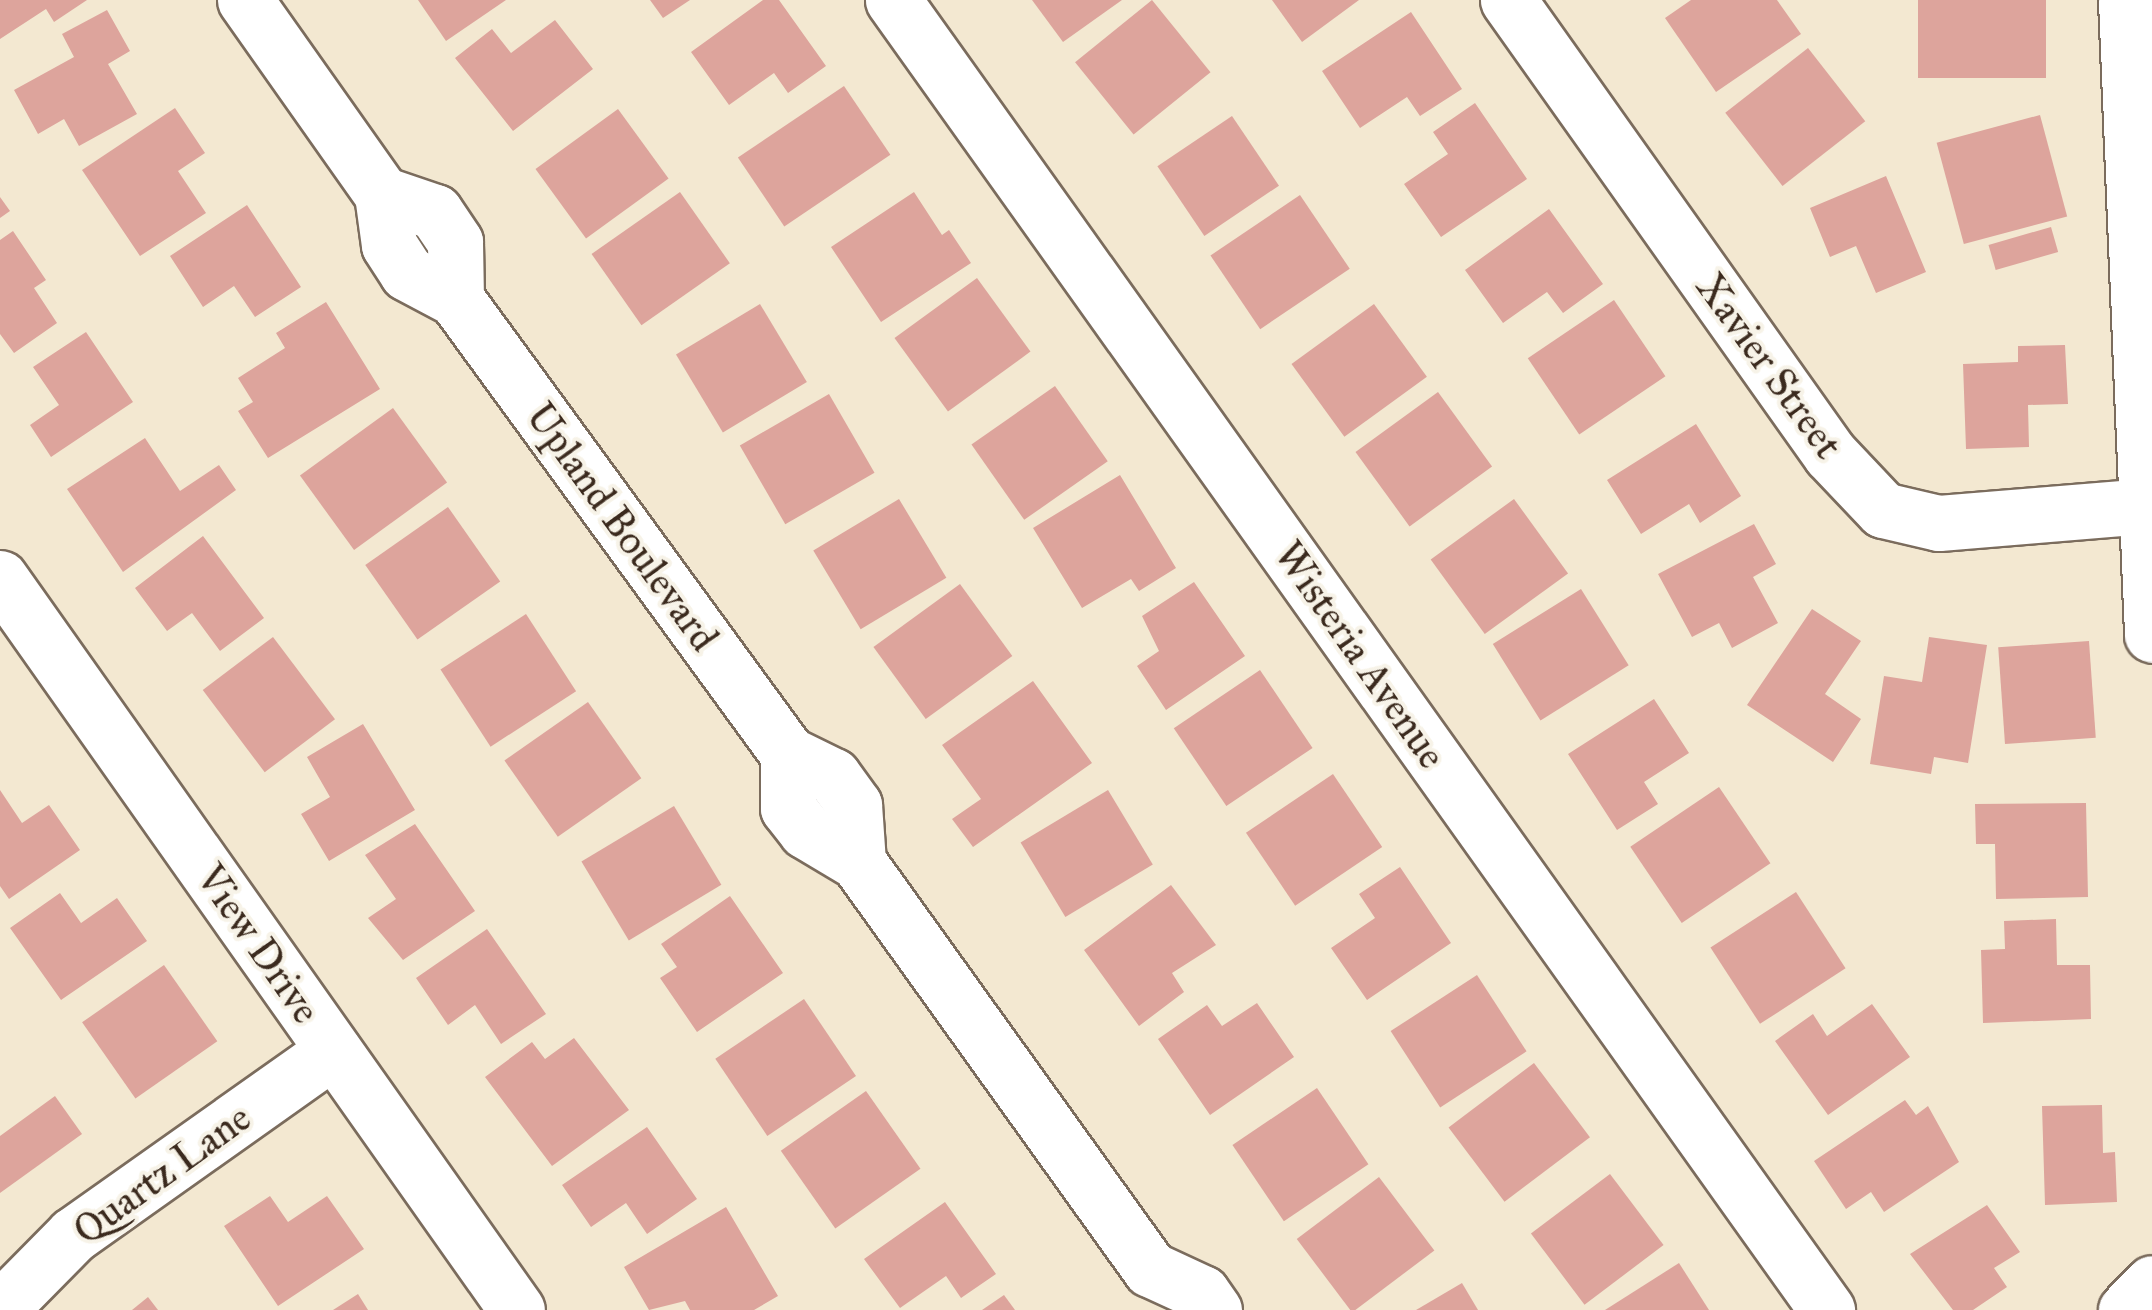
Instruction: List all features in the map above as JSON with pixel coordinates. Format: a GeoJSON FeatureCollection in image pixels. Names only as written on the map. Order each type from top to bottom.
{"type":"FeatureCollection","features":[{"type":"Feature","properties":{"kind":"street","name":"Upland Boulevard"},"geometry":{"type":"LineString","coordinates":[[246,0],[382,194],[435,212],[455,242],[456,298],[788,754],[833,776],[854,805],[858,862],[1152,1290],[1202,1293],[1214,1310]]}},
{"type":"Feature","properties":{"kind":"street","name":"Wisteria Avenue"},"geometry":{"type":"LineString","coordinates":[[893,0],[1827,1310]]}},
{"type":"Feature","properties":{"kind":"street","name":"Xavier Street"},"geometry":{"type":"LineString","coordinates":[[1508,0],[1830,454],[1882,510],[1939,522],[2147,506]]}},
{"type":"Feature","properties":{"kind":"street"},"geometry":{"type":"LineString","coordinates":[[2126,0],[2152,634]]}},
{"type":"Feature","properties":{"kind":"street","name":"View Drive"},"geometry":{"type":"LineString","coordinates":[[0,578],[517,1310]]}},
{"type":"Feature","properties":{"kind":"street","name":"Quartz Lane"},"geometry":{"type":"LineString","coordinates":[[0,1309],[73,1235],[333,1051]]}},
{"type":"Feature","properties":{"kind":"street"},"geometry":{"type":"LineString","coordinates":[[2126,1310],[2152,1283]]}},
{"type":"Feature","properties":{"kind":"building"},"geometry":{"type":"Polygon","coordinates":[[[0,0],[87,0],[54,22],[46,9],[0,39],[0,0]]]}},
{"type":"Feature","properties":{"kind":"building"},"geometry":{"type":"Polygon","coordinates":[[[418,0],[506,0],[446,41],[418,0]]]}},
{"type":"Feature","properties":{"kind":"building"},"geometry":{"type":"Polygon","coordinates":[[[650,0],[690,0],[663,18],[650,0]]]}},
{"type":"Feature","properties":{"kind":"building"},"geometry":{"type":"Polygon","coordinates":[[[763,0],[779,0],[826,66],[788,93],[774,73],[729,105],[691,52],[763,0]]]}},
{"type":"Feature","properties":{"kind":"building"},"geometry":{"type":"Polygon","coordinates":[[[1032,0],[1122,0],[1063,42],[1032,0]]]}},
{"type":"Feature","properties":{"kind":"building"},"geometry":{"type":"Polygon","coordinates":[[[1152,0],[1211,72],[1134,135],[1075,62],[1152,0]]]}},
{"type":"Feature","properties":{"kind":"building"},"geometry":{"type":"Polygon","coordinates":[[[1272,0],[1359,0],[1302,42],[1272,0]]]}},
{"type":"Feature","properties":{"kind":"building"},"geometry":{"type":"Polygon","coordinates":[[[1691,0],[1777,0],[1801,34],[1716,92],[1665,18],[1691,0]]]}},
{"type":"Feature","properties":{"kind":"building"},"geometry":{"type":"Polygon","coordinates":[[[1918,0],[2046,0],[2046,78],[1918,78],[1918,0]]]}},
{"type":"Feature","properties":{"kind":"building"},"geometry":{"type":"Polygon","coordinates":[[[107,10],[130,51],[108,64],[137,114],[79,146],[64,119],[38,134],[14,90],[74,57],[62,34],[107,10]]]}},
{"type":"Feature","properties":{"kind":"building"},"geometry":{"type":"Polygon","coordinates":[[[1411,12],[1462,89],[1420,116],[1407,97],[1360,128],[1322,71],[1411,12]]]}},
{"type":"Feature","properties":{"kind":"building"},"geometry":{"type":"Polygon","coordinates":[[[555,20],[593,69],[513,131],[455,58],[492,29],[511,53],[555,20]]]}},
{"type":"Feature","properties":{"kind":"building"},"geometry":{"type":"Polygon","coordinates":[[[1808,48],[1865,121],[1783,186],[1725,113],[1808,48]]]}},
{"type":"Feature","properties":{"kind":"building"},"geometry":{"type":"Polygon","coordinates":[[[844,86],[890,155],[784,226],[738,158],[844,86]]]}},
{"type":"Feature","properties":{"kind":"building"},"geometry":{"type":"Polygon","coordinates":[[[1475,103],[1527,179],[1441,237],[1404,184],[1448,154],[1433,132],[1475,103]]]}},
{"type":"Feature","properties":{"kind":"building"},"geometry":{"type":"Polygon","coordinates":[[[175,108],[205,153],[178,171],[206,213],[140,256],[82,170],[175,108]]]}},
{"type":"Feature","properties":{"kind":"building"},"geometry":{"type":"Polygon","coordinates":[[[618,109],[669,179],[586,239],[535,169],[618,109]]]}},
{"type":"Feature","properties":{"kind":"building"},"geometry":{"type":"Polygon","coordinates":[[[2040,115],[2067,216],[1964,244],[1937,143],[2040,115]]]}},
{"type":"Feature","properties":{"kind":"building"},"geometry":{"type":"Polygon","coordinates":[[[1232,116],[1279,186],[1204,236],[1157,166],[1232,116]]]}},
{"type":"Feature","properties":{"kind":"building"},"geometry":{"type":"Polygon","coordinates":[[[1886,176],[1926,272],[1876,293],[1856,246],[1830,257],[1810,208],[1886,176]]]}},
{"type":"Feature","properties":{"kind":"building"},"geometry":{"type":"Polygon","coordinates":[[[680,192],[730,263],[641,325],[592,254],[680,192]]]}},
{"type":"Feature","properties":{"kind":"building"},"geometry":{"type":"Polygon","coordinates":[[[914,192],[942,235],[949,230],[971,263],[881,322],[831,247],[914,192]]]}},
{"type":"Feature","properties":{"kind":"building"},"geometry":{"type":"Polygon","coordinates":[[[1300,195],[1350,269],[1260,329],[1210,255],[1300,195]]]}},
{"type":"Feature","properties":{"kind":"building"},"geometry":{"type":"Polygon","coordinates":[[[0,197],[10,211],[0,218],[0,197]]]}},
{"type":"Feature","properties":{"kind":"building"},"geometry":{"type":"Polygon","coordinates":[[[247,205],[301,287],[255,317],[234,286],[203,307],[170,256],[247,205]]]}},
{"type":"Feature","properties":{"kind":"building"},"geometry":{"type":"Polygon","coordinates":[[[1549,209],[1603,284],[1563,313],[1547,292],[1503,323],[1465,270],[1549,209]]]}},
{"type":"Feature","properties":{"kind":"building"},"geometry":{"type":"Polygon","coordinates":[[[2051,227],[2058,252],[1996,270],[1989,245],[2051,227]]]}},
{"type":"Feature","properties":{"kind":"building"},"geometry":{"type":"Polygon","coordinates":[[[13,231],[46,280],[34,288],[57,323],[14,353],[0,334],[0,240],[13,231]]]}},
{"type":"Feature","properties":{"kind":"building"},"geometry":{"type":"Polygon","coordinates":[[[977,278],[1030,352],[948,412],[894,338],[977,278]]]}},
{"type":"Feature","properties":{"kind":"building"},"geometry":{"type":"Polygon","coordinates":[[[1614,300],[1665,376],[1579,434],[1528,358],[1614,300]]]}},
{"type":"Feature","properties":{"kind":"building"},"geometry":{"type":"Polygon","coordinates":[[[326,302],[380,389],[268,458],[238,411],[253,402],[238,378],[285,348],[276,333],[326,302]]]}},
{"type":"Feature","properties":{"kind":"building"},"geometry":{"type":"Polygon","coordinates":[[[760,304],[807,382],[723,432],[676,354],[760,304]]]}},
{"type":"Feature","properties":{"kind":"building"},"geometry":{"type":"Polygon","coordinates":[[[1374,304],[1427,377],[1344,437],[1291,364],[1374,304]]]}},
{"type":"Feature","properties":{"kind":"building"},"geometry":{"type":"Polygon","coordinates":[[[86,332],[133,402],[51,457],[30,425],[59,405],[33,367],[86,332]]]}},
{"type":"Feature","properties":{"kind":"building"},"geometry":{"type":"Polygon","coordinates":[[[2065,345],[2068,404],[2028,405],[2029,447],[1966,449],[1963,364],[2018,362],[2018,346],[2065,345]]]}},
{"type":"Feature","properties":{"kind":"building"},"geometry":{"type":"Polygon","coordinates":[[[1055,386],[1108,461],[1024,520],[971,445],[1055,386]]]}},
{"type":"Feature","properties":{"kind":"building"},"geometry":{"type":"Polygon","coordinates":[[[1438,392],[1492,466],[1410,526],[1355,452],[1438,392]]]}},
{"type":"Feature","properties":{"kind":"building"},"geometry":{"type":"Polygon","coordinates":[[[829,394],[874,473],[785,524],[740,446],[829,394]]]}},
{"type":"Feature","properties":{"kind":"building"},"geometry":{"type":"Polygon","coordinates":[[[393,408],[447,482],[354,550],[300,476],[393,408]]]}},
{"type":"Feature","properties":{"kind":"building"},"geometry":{"type":"Polygon","coordinates":[[[1696,424],[1741,496],[1700,523],[1689,504],[1641,534],[1607,480],[1696,424]]]}},
{"type":"Feature","properties":{"kind":"building"},"geometry":{"type":"Polygon","coordinates":[[[145,438],[180,491],[219,465],[236,490],[123,572],[67,489],[145,438]]]}},
{"type":"Feature","properties":{"kind":"building"},"geometry":{"type":"Polygon","coordinates":[[[1120,475],[1176,568],[1139,591],[1131,579],[1082,608],[1033,528],[1120,475]]]}},
{"type":"Feature","properties":{"kind":"building"},"geometry":{"type":"Polygon","coordinates":[[[899,499],[946,578],[861,629],[813,551],[899,499]]]}},
{"type":"Feature","properties":{"kind":"building"},"geometry":{"type":"Polygon","coordinates":[[[1514,499],[1568,573],[1485,634],[1431,560],[1514,499]]]}},
{"type":"Feature","properties":{"kind":"building"},"geometry":{"type":"Polygon","coordinates":[[[448,507],[500,582],[417,639],[365,565],[448,507]]]}},
{"type":"Feature","properties":{"kind":"building"},"geometry":{"type":"Polygon","coordinates":[[[1754,524],[1776,564],[1753,577],[1778,623],[1732,648],[1719,623],[1692,637],[1658,574],[1754,524]]]}},
{"type":"Feature","properties":{"kind":"building"},"geometry":{"type":"Polygon","coordinates":[[[203,536],[264,618],[220,651],[192,613],[167,631],[135,588],[203,536]]]}},
{"type":"Feature","properties":{"kind":"building"},"geometry":{"type":"Polygon","coordinates":[[[1194,582],[1245,656],[1166,710],[1137,666],[1159,651],[1142,616],[1194,582]]]}},
{"type":"Feature","properties":{"kind":"building"},"geometry":{"type":"Polygon","coordinates":[[[960,584],[1012,656],[926,719],[873,647],[960,584]]]}},
{"type":"Feature","properties":{"kind":"building"},"geometry":{"type":"Polygon","coordinates":[[[1581,589],[1629,665],[1540,720],[1493,644],[1581,589]]]}},
{"type":"Feature","properties":{"kind":"building"},"geometry":{"type":"Polygon","coordinates":[[[1812,609],[1861,641],[1825,694],[1861,719],[1833,762],[1747,705],[1812,609]]]}},
{"type":"Feature","properties":{"kind":"building"},"geometry":{"type":"Polygon","coordinates":[[[526,614],[576,691],[491,747],[440,670],[526,614]]]}},
{"type":"Feature","properties":{"kind":"building"},"geometry":{"type":"Polygon","coordinates":[[[273,637],[335,719],[265,772],[203,690],[273,637]]]}},
{"type":"Feature","properties":{"kind":"building"},"geometry":{"type":"Polygon","coordinates":[[[1929,637],[1987,645],[1968,763],[1934,757],[1931,774],[1870,764],[1884,676],[1922,682],[1929,637]]]}},
{"type":"Feature","properties":{"kind":"building"},"geometry":{"type":"Polygon","coordinates":[[[2089,641],[2096,738],[2005,744],[1998,647],[2089,641]]]}},
{"type":"Feature","properties":{"kind":"building"},"geometry":{"type":"Polygon","coordinates":[[[1260,670],[1313,748],[1226,806],[1174,728],[1260,670]]]}},
{"type":"Feature","properties":{"kind":"building"},"geometry":{"type":"Polygon","coordinates":[[[1033,681],[1092,763],[973,847],[952,819],[981,799],[942,745],[1033,681]]]}},
{"type":"Feature","properties":{"kind":"building"},"geometry":{"type":"Polygon","coordinates":[[[1654,699],[1689,753],[1644,782],[1658,804],[1617,830],[1568,754],[1654,699]]]}},
{"type":"Feature","properties":{"kind":"building"},"geometry":{"type":"Polygon","coordinates":[[[588,702],[641,778],[558,837],[504,761],[588,702]]]}},
{"type":"Feature","properties":{"kind":"building"},"geometry":{"type":"Polygon","coordinates":[[[363,724],[415,810],[329,861],[301,814],[330,797],[307,757],[363,724]]]}},
{"type":"Feature","properties":{"kind":"building"},"geometry":{"type":"Polygon","coordinates":[[[1333,774],[1382,847],[1295,906],[1246,833],[1333,774]]]}},
{"type":"Feature","properties":{"kind":"building"},"geometry":{"type":"Polygon","coordinates":[[[1719,787],[1770,863],[1682,923],[1630,847],[1719,787]]]}},
{"type":"Feature","properties":{"kind":"building"},"geometry":{"type":"Polygon","coordinates":[[[0,790],[22,823],[49,805],[80,850],[9,899],[0,886],[0,790]]]}},
{"type":"Feature","properties":{"kind":"building"},"geometry":{"type":"Polygon","coordinates":[[[1108,790],[1153,865],[1065,917],[1021,843],[1108,790]]]}},
{"type":"Feature","properties":{"kind":"building"},"geometry":{"type":"Polygon","coordinates":[[[2086,803],[2088,897],[1996,899],[1995,844],[1976,844],[1975,804],[2086,803]]]}},
{"type":"Feature","properties":{"kind":"building"},"geometry":{"type":"Polygon","coordinates":[[[674,806],[721,885],[629,940],[581,862],[674,806]]]}},
{"type":"Feature","properties":{"kind":"building"},"geometry":{"type":"Polygon","coordinates":[[[415,824],[475,911],[403,960],[368,918],[396,899],[365,855],[415,824]]]}},
{"type":"Feature","properties":{"kind":"building"},"geometry":{"type":"Polygon","coordinates":[[[1400,867],[1451,943],[1367,1000],[1331,948],[1375,918],[1359,894],[1400,867]]]}},
{"type":"Feature","properties":{"kind":"building"},"geometry":{"type":"Polygon","coordinates":[[[1171,885],[1216,945],[1172,973],[1184,992],[1139,1026],[1084,950],[1171,885]]]}},
{"type":"Feature","properties":{"kind":"building"},"geometry":{"type":"Polygon","coordinates":[[[1796,892],[1846,968],[1760,1024],[1710,948],[1796,892]]]}},
{"type":"Feature","properties":{"kind":"building"},"geometry":{"type":"Polygon","coordinates":[[[60,893],[81,923],[117,898],[147,941],[61,1000],[10,928],[60,893]]]}},
{"type":"Feature","properties":{"kind":"building"},"geometry":{"type":"Polygon","coordinates":[[[730,896],[783,973],[697,1032],[660,978],[677,967],[661,944],[730,896]]]}},
{"type":"Feature","properties":{"kind":"building"},"geometry":{"type":"Polygon","coordinates":[[[2056,919],[2057,965],[2090,965],[2091,1019],[1983,1023],[1981,950],[2005,949],[2004,921],[2056,919]]]}},
{"type":"Feature","properties":{"kind":"building"},"geometry":{"type":"Polygon","coordinates":[[[487,929],[546,1014],[501,1044],[475,1005],[448,1025],[416,978],[487,929]]]}},
{"type":"Feature","properties":{"kind":"building"},"geometry":{"type":"Polygon","coordinates":[[[164,965],[217,1041],[135,1099],[82,1022],[164,965]]]}},
{"type":"Feature","properties":{"kind":"building"},"geometry":{"type":"Polygon","coordinates":[[[1477,975],[1527,1051],[1440,1107],[1391,1031],[1477,975]]]}},
{"type":"Feature","properties":{"kind":"building"},"geometry":{"type":"Polygon","coordinates":[[[804,999],[856,1076],[767,1136],[715,1059],[804,999]]]}},
{"type":"Feature","properties":{"kind":"building"},"geometry":{"type":"Polygon","coordinates":[[[1257,1003],[1294,1057],[1210,1115],[1158,1039],[1207,1005],[1222,1026],[1257,1003]]]}},
{"type":"Feature","properties":{"kind":"building"},"geometry":{"type":"Polygon","coordinates":[[[1872,1004],[1910,1057],[1828,1115],[1775,1041],[1813,1014],[1827,1036],[1872,1004]]]}},
{"type":"Feature","properties":{"kind":"building"},"geometry":{"type":"Polygon","coordinates":[[[574,1038],[629,1110],[552,1166],[485,1077],[532,1042],[545,1059],[574,1038]]]}},
{"type":"Feature","properties":{"kind":"building"},"geometry":{"type":"Polygon","coordinates":[[[1534,1063],[1590,1137],[1505,1202],[1449,1127],[1534,1063]]]}},
{"type":"Feature","properties":{"kind":"building"},"geometry":{"type":"Polygon","coordinates":[[[1317,1088],[1368,1164],[1284,1221],[1232,1145],[1317,1088]]]}},
{"type":"Feature","properties":{"kind":"building"},"geometry":{"type":"Polygon","coordinates":[[[866,1091],[920,1169],[835,1228],[781,1151],[866,1091]]]}},
{"type":"Feature","properties":{"kind":"building"},"geometry":{"type":"Polygon","coordinates":[[[55,1096],[82,1134],[0,1193],[0,1136],[55,1096]]]}},
{"type":"Feature","properties":{"kind":"building"},"geometry":{"type":"Polygon","coordinates":[[[1905,1100],[1916,1115],[1928,1106],[1959,1162],[1884,1212],[1871,1192],[1846,1209],[1814,1161],[1905,1100]]]}},
{"type":"Feature","properties":{"kind":"building"},"geometry":{"type":"Polygon","coordinates":[[[2102,1105],[2103,1153],[2115,1152],[2117,1202],[2045,1205],[2042,1106],[2102,1105]]]}},
{"type":"Feature","properties":{"kind":"building"},"geometry":{"type":"Polygon","coordinates":[[[647,1127],[697,1199],[647,1234],[626,1203],[591,1227],[562,1185],[647,1127]]]}},
{"type":"Feature","properties":{"kind":"building"},"geometry":{"type":"Polygon","coordinates":[[[1610,1174],[1664,1245],[1584,1305],[1531,1234],[1610,1174]]]}},
{"type":"Feature","properties":{"kind":"building"},"geometry":{"type":"Polygon","coordinates":[[[1379,1177],[1434,1250],[1350,1310],[1297,1239],[1379,1177]]]}},
{"type":"Feature","properties":{"kind":"building"},"geometry":{"type":"Polygon","coordinates":[[[270,1196],[288,1222],[327,1196],[364,1249],[278,1306],[224,1226],[270,1196]]]}},
{"type":"Feature","properties":{"kind":"building"},"geometry":{"type":"Polygon","coordinates":[[[945,1202],[996,1274],[961,1298],[946,1276],[900,1308],[864,1259],[945,1202]]]}},
{"type":"Feature","properties":{"kind":"building"},"geometry":{"type":"Polygon","coordinates":[[[1987,1205],[2020,1252],[1994,1268],[2007,1287],[1973,1310],[1953,1310],[1910,1254],[1987,1205]]]}},
{"type":"Feature","properties":{"kind":"building"},"geometry":{"type":"Polygon","coordinates":[[[726,1207],[778,1296],[754,1310],[690,1310],[685,1301],[649,1310],[624,1267],[726,1207]]]}},
{"type":"Feature","properties":{"kind":"building"},"geometry":{"type":"Polygon","coordinates":[[[1679,1263],[1709,1310],[1605,1310],[1679,1263]]]}},
{"type":"Feature","properties":{"kind":"building"},"geometry":{"type":"Polygon","coordinates":[[[1462,1283],[1478,1310],[1416,1310],[1462,1283]]]}},
{"type":"Feature","properties":{"kind":"building"},"geometry":{"type":"Polygon","coordinates":[[[358,1294],[368,1310],[333,1310],[358,1294]]]}},
{"type":"Feature","properties":{"kind":"building"},"geometry":{"type":"Polygon","coordinates":[[[1004,1295],[1015,1310],[982,1310],[1004,1295]]]}},
{"type":"Feature","properties":{"kind":"building"},"geometry":{"type":"Polygon","coordinates":[[[148,1297],[158,1310],[132,1310],[148,1297]]]}}]}
